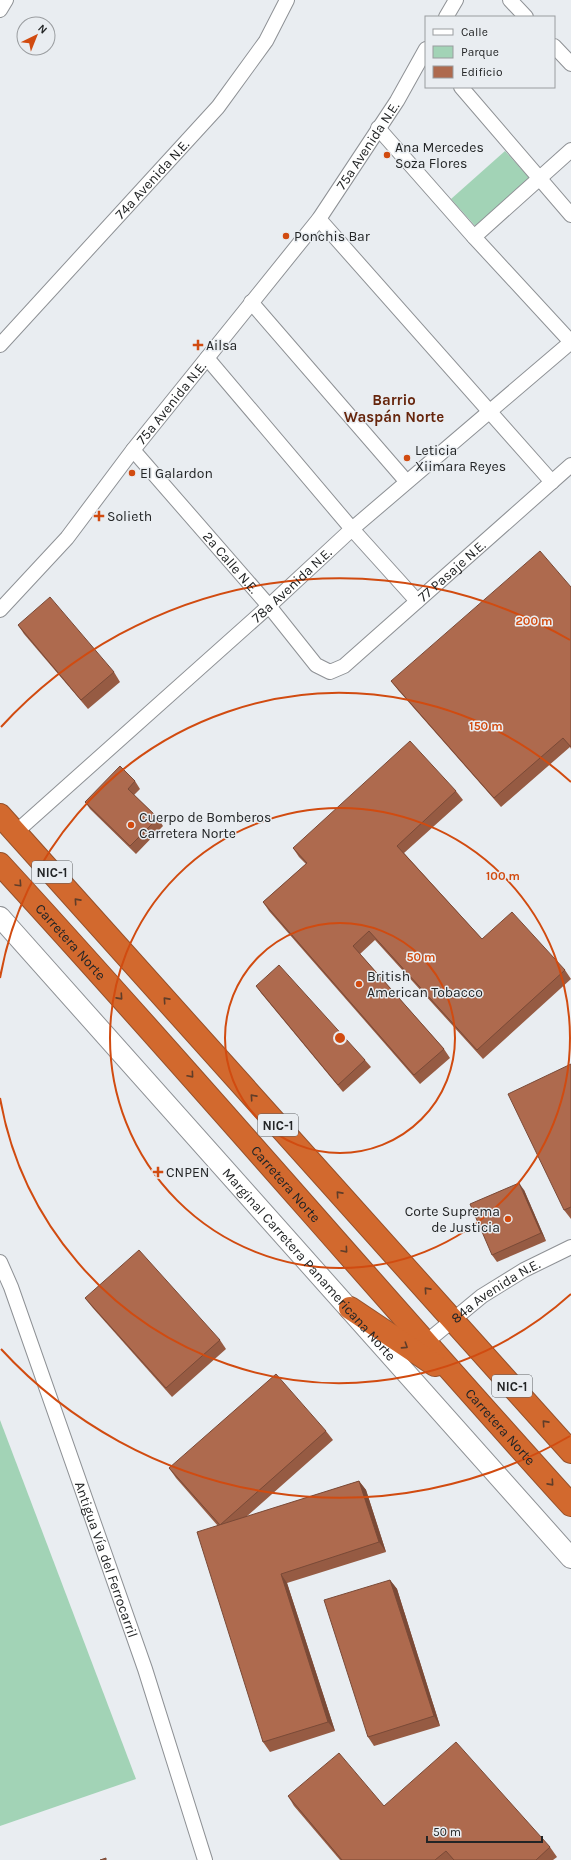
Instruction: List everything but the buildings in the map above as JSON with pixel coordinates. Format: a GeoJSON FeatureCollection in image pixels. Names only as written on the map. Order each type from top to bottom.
{"type":"FeatureCollection","features":[{"type":"Feature","properties":{"kind":"highway","name":"NIC-1"},"geometry":{"type":"LineString","coordinates":[[0,815],[571,1452]]}},
{"type":"Feature","properties":{"kind":"highway","name":"Carretera Norte"},"geometry":{"type":"LineString","coordinates":[[0,864],[165,1046],[455,1377],[571,1505]]}},
{"type":"Feature","properties":{"kind":"highway"},"geometry":{"type":"LineString","coordinates":[[350,1308],[455,1377]]}},
{"type":"Feature","properties":{"kind":"street"},"geometry":{"type":"LineString","coordinates":[[0,10],[6,0]]}},
{"type":"Feature","properties":{"kind":"street","name":"74a Avenida N.E."},"geometry":{"type":"LineString","coordinates":[[0,345],[218,107],[266,41],[287,0]]}},
{"type":"Feature","properties":{"kind":"street"},"geometry":{"type":"LineString","coordinates":[[447,16],[456,0]]}},
{"type":"Feature","properties":{"kind":"street"},"geometry":{"type":"LineString","coordinates":[[510,0],[525,16]]}},
{"type":"Feature","properties":{"kind":"street"},"geometry":{"type":"LineString","coordinates":[[555,47],[571,64]]}},
{"type":"Feature","properties":{"kind":"street","name":"75a Avenida N.E."},"geometry":{"type":"LineString","coordinates":[[0,610],[67,538],[133,450],[319,219],[397,101],[425,51]]}},
{"type":"Feature","properties":{"kind":"street"},"geometry":{"type":"LineString","coordinates":[[462,88],[571,214]]}},
{"type":"Feature","properties":{"kind":"street"},"geometry":{"type":"LineString","coordinates":[[378,128],[474,237],[571,342]]}},
{"type":"Feature","properties":{"kind":"street"},"geometry":{"type":"LineString","coordinates":[[474,237],[571,150]]}},
{"type":"Feature","properties":{"kind":"street"},"geometry":{"type":"LineString","coordinates":[[319,219],[488,412],[552,482]]}},
{"type":"Feature","properties":{"kind":"street"},"geometry":{"type":"LineString","coordinates":[[251,302],[406,481]]}},
{"type":"Feature","properties":{"kind":"street","name":"78a Avenida N.E."},"geometry":{"type":"LineString","coordinates":[[16,832],[269,606],[406,481],[571,342]]}},
{"type":"Feature","properties":{"kind":"street"},"geometry":{"type":"LineString","coordinates":[[207,358],[352,529],[417,601]]}},
{"type":"Feature","properties":{"kind":"street","name":"2a Calle N.E."},"geometry":{"type":"LineString","coordinates":[[133,450],[269,606],[316,665],[330,672]]}},
{"type":"Feature","properties":{"kind":"street","name":"77 Pasaje N.E."},"geometry":{"type":"LineString","coordinates":[[330,672],[344,666],[571,464]]}},
{"type":"Feature","properties":{"kind":"street","name":"Marginal Carretera Panamericana Norte"},"geometry":{"type":"LineString","coordinates":[[0,917],[350,1308],[571,1558]]}},
{"type":"Feature","properties":{"kind":"street","name":"84a Avenida N.E."},"geometry":{"type":"LineString","coordinates":[[425,1343],[482,1296],[524,1270],[571,1247]]}},
{"type":"Feature","properties":{"kind":"street","name":"Antigua Vía del Ferrocarril"},"geometry":{"type":"LineString","coordinates":[[0,1262],[11,1287],[145,1669],[205,1860]]}},
{"type":"Feature","properties":{"kind":"green space"},"geometry":{"type":"Polygon","coordinates":[[[505,151],[532,181],[478,229],[451,199],[505,151]]]}},
{"type":"Feature","properties":{"kind":"green space"},"geometry":{"type":"Polygon","coordinates":[[[0,1420],[136,1779],[0,1826],[0,1420]]]}},
{"type":"Feature","properties":{"kind":"place","name":"Ana Mercedes Soza Flores"},"geometry":{"type":"Point","coordinates":[387,155]}},
{"type":"Feature","properties":{"kind":"place","name":"Ponchis Bar"},"geometry":{"type":"Point","coordinates":[286,236]}},
{"type":"Feature","properties":{"kind":"place","name":"Ailsa"},"geometry":{"type":"Point","coordinates":[198,345]}},
{"type":"Feature","properties":{"kind":"place","name":"Leticia Xiimara Reyes"},"geometry":{"type":"Point","coordinates":[407,458]}},
{"type":"Feature","properties":{"kind":"place","name":"El Galardon"},"geometry":{"type":"Point","coordinates":[132,473]}},
{"type":"Feature","properties":{"kind":"place","name":"Solieth"},"geometry":{"type":"Point","coordinates":[99,516]}},
{"type":"Feature","properties":{"kind":"place","name":"Cuerpo de Bomberos Carretera Norte"},"geometry":{"type":"Point","coordinates":[131,825]}},
{"type":"Feature","properties":{"kind":"place","name":"British American Tobacco"},"geometry":{"type":"Point","coordinates":[359,984]}},
{"type":"Feature","properties":{"kind":"place","name":"CNPEN"},"geometry":{"type":"Point","coordinates":[158,1172]}},
{"type":"Feature","properties":{"kind":"place","name":"Corte Suprema de Justicia"},"geometry":{"type":"Point","coordinates":[508,1219]}},
{"type":"Feature","properties":{"kind":"district","name":"Barrio Waspán Norte"},"geometry":{"type":"Point","coordinates":[394,408]}}]}
